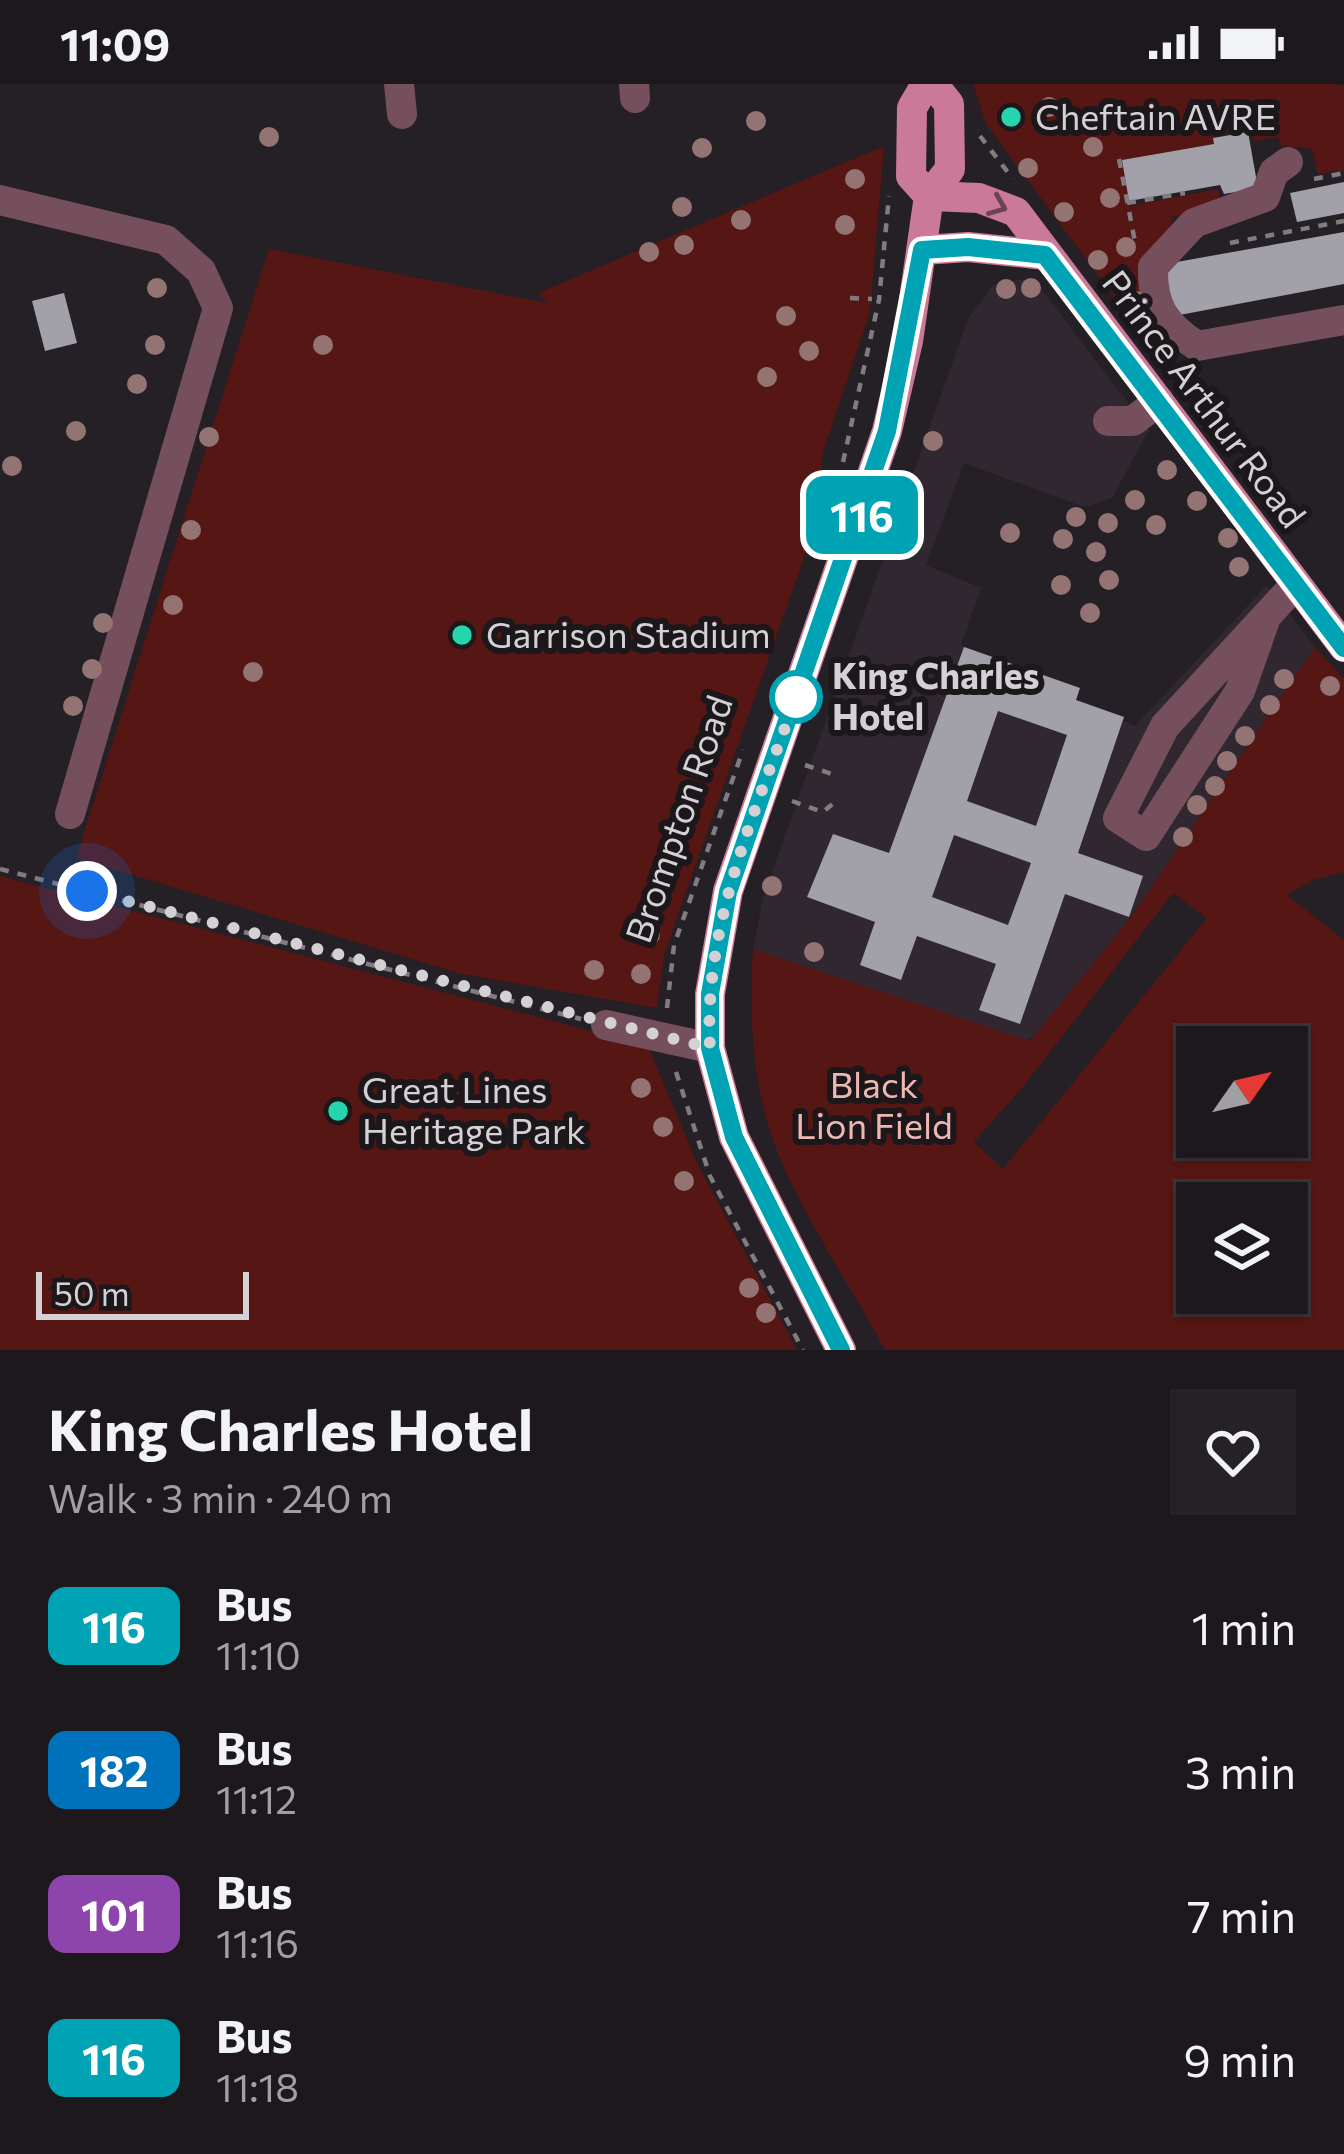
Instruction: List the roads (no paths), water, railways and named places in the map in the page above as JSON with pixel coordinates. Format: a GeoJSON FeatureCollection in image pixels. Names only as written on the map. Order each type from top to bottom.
{"type":"FeatureCollection","features":[{"type":"Feature","properties":{"kind":"main road"},"geometry":{"type":"LineString","coordinates":[[929,84],[912,108],[911,176],[929,196]]}},
{"type":"Feature","properties":{"kind":"main road","name":"Brompton Road"},"geometry":{"type":"LineString","coordinates":[[842,1350],[742,1160],[722,1105],[710,1048],[712,972],[724,906],[880,454],[908,341],[929,196]]}},
{"type":"Feature","properties":{"kind":"main road","name":"Prince Arthur Road"},"geometry":{"type":"LineString","coordinates":[[929,196],[979,198],[1016,212],[1344,647]]}},
{"type":"Feature","properties":{"kind":"main road"},"geometry":{"type":"LineString","coordinates":[[922,250],[968,247],[1045,255]]}},
{"type":"Feature","properties":{"kind":"lane"},"geometry":{"type":"LineString","coordinates":[[1288,162],[1274,172],[1265,197],[1194,223],[1154,267],[1156,304],[1168,326],[1197,346],[1344,320]]}},
{"type":"Feature","properties":{"kind":"lane"},"geometry":{"type":"LineString","coordinates":[[0,200],[166,241],[201,271],[218,308],[70,814]]}},
{"type":"Feature","properties":{"kind":"lane"},"geometry":{"type":"LineString","coordinates":[[1108,421],[1133,421],[1159,401]]}},
{"type":"Feature","properties":{"kind":"lane"},"geometry":{"type":"LineString","coordinates":[[1266,616],[1240,692],[1146,836],[1118,818],[1165,726],[1266,616],[1295,585]]}},
{"type":"Feature","properties":{"kind":"lane"},"geometry":{"type":"LineString","coordinates":[[606,1025],[710,1048]]}},
{"type":"Feature","properties":{"kind":"place","name":"Cheftain AVRE"},"geometry":{"type":"Point","coordinates":[1011,117]}},
{"type":"Feature","properties":{"kind":"place","name":"Garrison Stadium"},"geometry":{"type":"Point","coordinates":[462,635]}},
{"type":"Feature","properties":{"kind":"place","name":"King Charles Hotel"},"geometry":{"type":"Point","coordinates":[796,697]}},
{"type":"Feature","properties":{"kind":"place","name":"Great Lines Heritage Park"},"geometry":{"type":"Point","coordinates":[338,1111]}},
{"type":"Feature","properties":{"kind":"park label","name":"Black Lion Field"},"geometry":{"type":"Point","coordinates":[874,1106]}}]}
